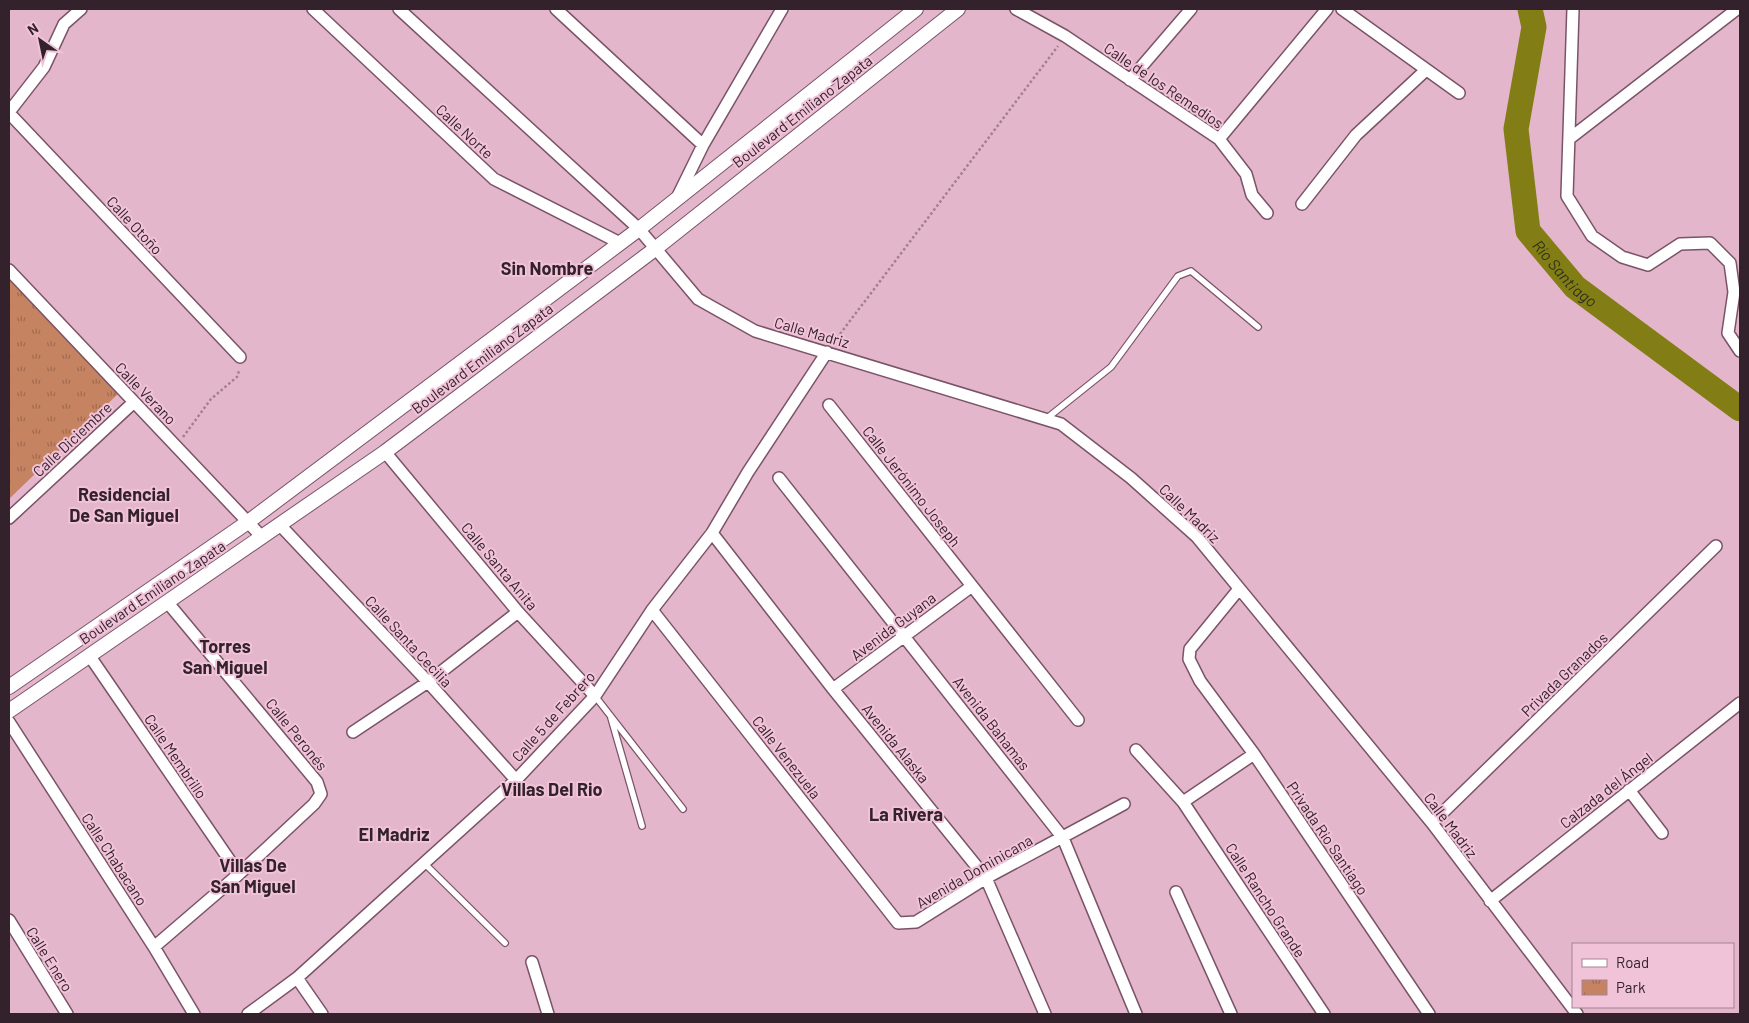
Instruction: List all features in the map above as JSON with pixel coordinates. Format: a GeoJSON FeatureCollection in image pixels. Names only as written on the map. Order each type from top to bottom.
{"type":"FeatureCollection","features":[{"type":"Feature","properties":{"kind":"street"},"geometry":{"type":"LineString","coordinates":[[9,112],[44,67],[64,24],[81,9]]}},
{"type":"Feature","properties":{"kind":"street","name":"Calle Norte"},"geometry":{"type":"LineString","coordinates":[[313,9],[494,179],[620,243]]}},
{"type":"Feature","properties":{"kind":"street","name":"Calle Madriz"},"geometry":{"type":"LineString","coordinates":[[399,9],[639,229],[698,299],[756,331],[1061,424],[1131,478],[1197,537],[1432,823],[1572,1006]]}},
{"type":"Feature","properties":{"kind":"street"},"geometry":{"type":"LineString","coordinates":[[556,9],[703,145]]}},
{"type":"Feature","properties":{"kind":"street","name":"Boulevard Emiliano Zapata"},"geometry":{"type":"LineString","coordinates":[[677,198],[703,145],[782,9]]}},
{"type":"Feature","properties":{"kind":"street","name":"Boulevard Emiliano Zapata"},"geometry":{"type":"LineString","coordinates":[[9,688],[248,522],[639,229],[916,9]]}},
{"type":"Feature","properties":{"kind":"street","name":"Boulevard Emiliano Zapata"},"geometry":{"type":"LineString","coordinates":[[9,712],[385,452],[655,248],[958,9]]}},
{"type":"Feature","properties":{"kind":"street","name":"Calle de los Remedios"},"geometry":{"type":"LineString","coordinates":[[1016,9],[1065,36],[1219,139],[1246,174],[1252,195],[1267,213]]}},
{"type":"Feature","properties":{"kind":"street"},"geometry":{"type":"LineString","coordinates":[[1130,80],[1191,9]]}},
{"type":"Feature","properties":{"kind":"street"},"geometry":{"type":"LineString","coordinates":[[1219,139],[1327,9]]}},
{"type":"Feature","properties":{"kind":"street"},"geometry":{"type":"LineString","coordinates":[[1342,9],[1459,94]]}},
{"type":"Feature","properties":{"kind":"street"},"geometry":{"type":"LineString","coordinates":[[1573,9],[1567,196],[1592,236],[1622,258],[1648,265],[1680,244],[1710,243],[1730,263],[1734,292],[1728,333],[1740,351]]}},
{"type":"Feature","properties":{"kind":"street"},"geometry":{"type":"LineString","coordinates":[[1569,139],[1738,9]]}},
{"type":"Feature","properties":{"kind":"street"},"geometry":{"type":"LineString","coordinates":[[1302,204],[1356,135],[1426,70]]}},
{"type":"Feature","properties":{"kind":"street","name":"Calle Otoño"},"geometry":{"type":"LineString","coordinates":[[9,112],[240,358]]}},
{"type":"Feature","properties":{"kind":"street","name":"Calle Verano"},"geometry":{"type":"LineString","coordinates":[[9,270],[262,537]]}},
{"type":"Feature","properties":{"kind":"street","name":"Calle 5 de Febrero"},"geometry":{"type":"LineString","coordinates":[[248,1014],[297,978],[516,780],[595,696],[652,610],[712,533],[748,472],[827,352]]}},
{"type":"Feature","properties":{"kind":"street","name":"Calle Diciembre"},"geometry":{"type":"LineString","coordinates":[[9,518],[134,402]]}},
{"type":"Feature","properties":{"kind":"street","name":"Calle Jerónimo Joseph"},"geometry":{"type":"LineString","coordinates":[[829,405],[1078,720]]}},
{"type":"Feature","properties":{"kind":"street","name":"Calle Santa Anita"},"geometry":{"type":"LineString","coordinates":[[385,452],[518,612],[595,696]]}},
{"type":"Feature","properties":{"kind":"street","name":"Avenida Bahamas"},"geometry":{"type":"LineString","coordinates":[[779,478],[1063,838],[1136,1014]]}},
{"type":"Feature","properties":{"kind":"street","name":"Calle Santa Cecilia"},"geometry":{"type":"LineString","coordinates":[[279,524],[428,682],[516,780]]}},
{"type":"Feature","properties":{"kind":"street","name":"Avenida Alaska"},"geometry":{"type":"LineString","coordinates":[[712,533],[833,689],[986,878],[1045,1014]]}},
{"type":"Feature","properties":{"kind":"street","name":"Privada Granados"},"geometry":{"type":"LineString","coordinates":[[1432,823],[1716,546]]}},
{"type":"Feature","properties":{"kind":"street","name":"Avenida Guyana"},"geometry":{"type":"LineString","coordinates":[[833,689],[972,586]]}},
{"type":"Feature","properties":{"kind":"street","name":"Privada Río Santiago"},"geometry":{"type":"LineString","coordinates":[[1239,589],[1190,648],[1189,659],[1200,681],[1254,754],[1429,1014]]}},
{"type":"Feature","properties":{"kind":"street","name":"Calle Peronés"},"geometry":{"type":"LineString","coordinates":[[168,602],[317,782],[321,794],[314,804],[239,874]]}},
{"type":"Feature","properties":{"kind":"street","name":"Calle Venezuela"},"geometry":{"type":"LineString","coordinates":[[652,610],[898,923]]}},
{"type":"Feature","properties":{"kind":"street"},"geometry":{"type":"LineString","coordinates":[[353,732],[428,682],[518,612]]}},
{"type":"Feature","properties":{"kind":"street","name":"Calle Membrillo"},"geometry":{"type":"LineString","coordinates":[[89,655],[239,874]]}},
{"type":"Feature","properties":{"kind":"street","name":"Calzada del Ángel"},"geometry":{"type":"LineString","coordinates":[[1490,901],[1740,703]]}},
{"type":"Feature","properties":{"kind":"street","name":"Calle Chabacano"},"geometry":{"type":"LineString","coordinates":[[9,722],[154,947],[194,1014]]}},
{"type":"Feature","properties":{"kind":"street","name":"Calle Rancho Grande"},"geometry":{"type":"LineString","coordinates":[[1136,750],[1183,802],[1324,1014]]}},
{"type":"Feature","properties":{"kind":"street"},"geometry":{"type":"LineString","coordinates":[[1183,802],[1254,754]]}},
{"type":"Feature","properties":{"kind":"street"},"geometry":{"type":"LineString","coordinates":[[1630,790],[1662,833]]}},
{"type":"Feature","properties":{"kind":"street","name":"Avenida Dominicana"},"geometry":{"type":"LineString","coordinates":[[898,923],[916,922],[986,878],[1124,804]]}},
{"type":"Feature","properties":{"kind":"street"},"geometry":{"type":"LineString","coordinates":[[154,947],[239,874]]}},
{"type":"Feature","properties":{"kind":"street"},"geometry":{"type":"LineString","coordinates":[[1176,892],[1231,1014]]}},
{"type":"Feature","properties":{"kind":"street","name":"Calle Enero"},"geometry":{"type":"LineString","coordinates":[[9,920],[67,1014]]}},
{"type":"Feature","properties":{"kind":"street"},"geometry":{"type":"LineString","coordinates":[[532,962],[548,1014]]}},
{"type":"Feature","properties":{"kind":"street"},"geometry":{"type":"LineString","coordinates":[[297,978],[322,1014]]}},
{"type":"Feature","properties":{"kind":"lane"},"geometry":{"type":"LineString","coordinates":[[1046,419],[1112,367],[1178,276],[1191,271],[1258,327]]}},
{"type":"Feature","properties":{"kind":"lane"},"geometry":{"type":"LineString","coordinates":[[595,696],[683,809]]}},
{"type":"Feature","properties":{"kind":"lane"},"geometry":{"type":"LineString","coordinates":[[610,715],[642,826]]}},
{"type":"Feature","properties":{"kind":"lane"},"geometry":{"type":"LineString","coordinates":[[424,863],[505,943]]}},
{"type":"Feature","properties":{"kind":"path"},"geometry":{"type":"LineString","coordinates":[[827,352],[1065,36]]}},
{"type":"Feature","properties":{"kind":"path"},"geometry":{"type":"LineString","coordinates":[[176,445],[211,399],[238,376],[240,358]]}},
{"type":"Feature","properties":{"kind":"green space"},"geometry":{"type":"Polygon","coordinates":[[[9,279],[120,392],[9,499],[9,279]]]}},
{"type":"Feature","properties":{"kind":"waterway","name":"Río Santiago"},"geometry":{"type":"LineString","coordinates":[[1530,9],[1534,27],[1516,129],[1528,231],[1575,287],[1740,409]]}},
{"type":"Feature","properties":{"kind":"district","name":"Sin Nombre"},"geometry":{"type":"Point","coordinates":[547,268]}},
{"type":"Feature","properties":{"kind":"district","name":"Residencial De San Miguel"},"geometry":{"type":"Point","coordinates":[124,504]}},
{"type":"Feature","properties":{"kind":"district","name":"Torres San Miguel"},"geometry":{"type":"Point","coordinates":[225,656]}},
{"type":"Feature","properties":{"kind":"district","name":"Villas Del Rio"},"geometry":{"type":"Point","coordinates":[552,789]}},
{"type":"Feature","properties":{"kind":"district","name":"La Rivera"},"geometry":{"type":"Point","coordinates":[906,814]}},
{"type":"Feature","properties":{"kind":"district","name":"El Madriz"},"geometry":{"type":"Point","coordinates":[394,834]}},
{"type":"Feature","properties":{"kind":"district","name":"Villas De San Miguel"},"geometry":{"type":"Point","coordinates":[253,875]}}]}
